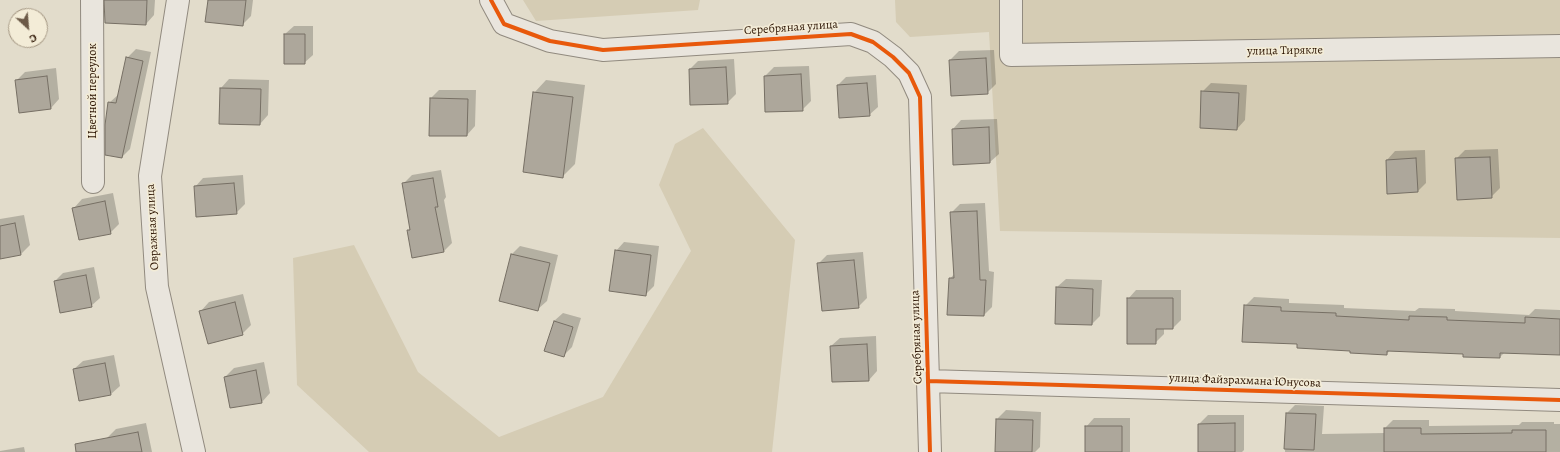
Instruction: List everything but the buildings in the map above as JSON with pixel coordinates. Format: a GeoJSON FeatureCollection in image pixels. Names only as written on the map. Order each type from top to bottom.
{"type":"FeatureCollection","features":[{"type":"Feature","properties":{"kind":"street","name":"Цветной переулок"},"geometry":{"type":"LineString","coordinates":[[92,0],[93,182]]}},
{"type":"Feature","properties":{"kind":"street","name":"Овражная улица"},"geometry":{"type":"LineString","coordinates":[[178,0],[150,176],[157,287],[194,452]]}},
{"type":"Feature","properties":{"kind":"street","name":"Серебряная улица"},"geometry":{"type":"LineString","coordinates":[[491,0],[504,24],[550,41],[602,50],[850,34],[873,42],[893,57],[909,73],[920,97],[930,452]]}},
{"type":"Feature","properties":{"kind":"street","name":"улица Тирякле"},"geometry":{"type":"LineString","coordinates":[[1010,0],[1011,55],[1560,46]]}},
{"type":"Feature","properties":{"kind":"street","name":"улица Файзрахмана Юнусова"},"geometry":{"type":"LineString","coordinates":[[928,381],[1560,400]]}},
{"type":"Feature","properties":{"kind":"shaded area"},"geometry":{"type":"Polygon","coordinates":[[[523,0],[700,0],[698,10],[536,21],[523,0]]]}},
{"type":"Feature","properties":{"kind":"shaded area"},"geometry":{"type":"Polygon","coordinates":[[[895,0],[1560,0],[1560,238],[1000,231],[989,32],[910,37],[896,22],[895,0]]]}},
{"type":"Feature","properties":{"kind":"shaded area"},"geometry":{"type":"Polygon","coordinates":[[[703,128],[795,240],[772,452],[369,452],[297,385],[293,258],[354,245],[418,372],[499,437],[603,397],[691,251],[659,185],[675,144],[703,128]]]}},
{"type":"Feature","properties":{"kind":"cycle path"},"geometry":{"type":"LineString","coordinates":[[491,0],[504,24],[550,41],[603,50],[851,34],[873,42],[893,57],[909,73],[920,97],[930,452]]}},
{"type":"Feature","properties":{"kind":"cycle path"},"geometry":{"type":"LineString","coordinates":[[928,381],[1560,400]]}}]}
